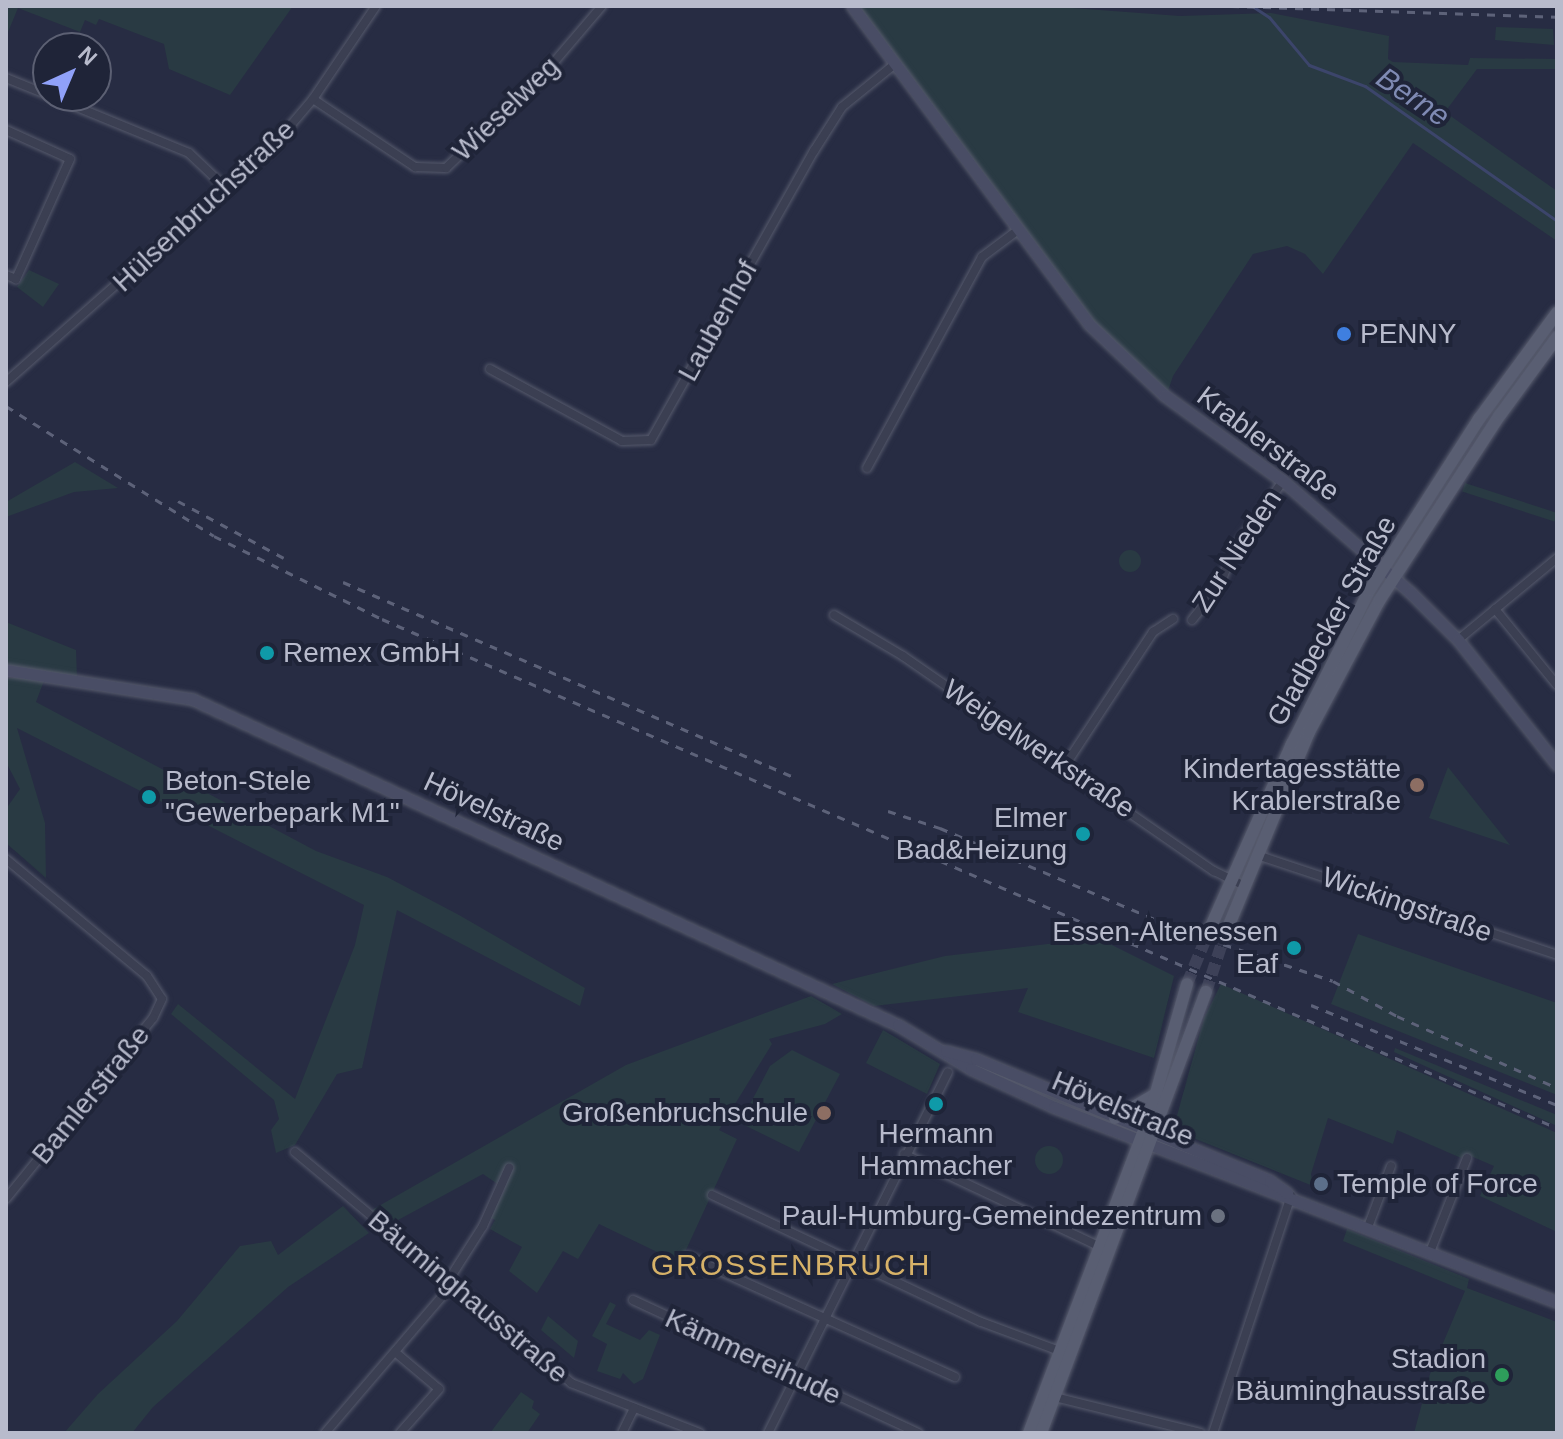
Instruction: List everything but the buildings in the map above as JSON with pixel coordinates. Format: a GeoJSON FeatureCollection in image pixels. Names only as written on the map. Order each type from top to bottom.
{"type":"FeatureCollection","features":[{"type":"Feature","properties":{"kind":"main road","name":"Krablerstraße"},"geometry":{"type":"LineString","coordinates":[[852,6],[1089,324],[1121,357],[1177,405],[1283,481],[1394,578],[1458,640],[1557,765]]}},
{"type":"Feature","properties":{"kind":"main road","name":"Gladbecker Straße"},"geometry":{"type":"LineString","coordinates":[[1224,937],[1237,882],[1292,744],[1383,568],[1487,407],[1557,313]]}},
{"type":"Feature","properties":{"kind":"main road","name":"Gladbecker Straße"},"geometry":{"type":"LineString","coordinates":[[1209,931],[1237,882],[1257,855],[1308,734],[1394,578],[1494,423],[1557,337]]}},
{"type":"Feature","properties":{"kind":"main road"},"geometry":{"type":"LineString","coordinates":[[1487,407],[1494,423]]}},
{"type":"Feature","properties":{"kind":"main road","name":"Hövelstraße"},"geometry":{"type":"LineString","coordinates":[[6,670],[192,699],[945,1051],[971,1069],[1144,1145],[1266,1192],[1291,1196],[1557,1302]]}},
{"type":"Feature","properties":{"kind":"main road"},"geometry":{"type":"LineString","coordinates":[[1150,1132],[1156,1094],[1187,984]]}},
{"type":"Feature","properties":{"kind":"main road"},"geometry":{"type":"LineString","coordinates":[[1029,1433],[1099,1246],[1150,1132],[1206,992]]}},
{"type":"Feature","properties":{"kind":"main road","name":"Hövelstraße"},"geometry":{"type":"LineString","coordinates":[[945,1051],[967,1055],[1270,1181],[1291,1196]]}},
{"type":"Feature","properties":{"kind":"main road"},"geometry":{"type":"LineString","coordinates":[[1115,1118],[1156,1094]]}},
{"type":"Feature","properties":{"kind":"main road"},"geometry":{"type":"LineString","coordinates":[[1041,1433],[1144,1145]]}},
{"type":"Feature","properties":{"kind":"street","name":"Hülsenbruchstraße"},"geometry":{"type":"LineString","coordinates":[[6,382],[227,189],[313,99],[376,6]]}},
{"type":"Feature","properties":{"kind":"street","name":"Wieselweg"},"geometry":{"type":"LineString","coordinates":[[313,99],[415,167],[446,168],[543,75],[602,6]]}},
{"type":"Feature","properties":{"kind":"street","name":"Laubenhof"},"geometry":{"type":"LineString","coordinates":[[490,369],[622,441],[651,440],[842,107],[895,64]]}},
{"type":"Feature","properties":{"kind":"street"},"geometry":{"type":"LineString","coordinates":[[6,78],[32,89]]}},
{"type":"Feature","properties":{"kind":"street"},"geometry":{"type":"LineString","coordinates":[[88,112],[189,153],[227,189]]}},
{"type":"Feature","properties":{"kind":"street"},"geometry":{"type":"LineString","coordinates":[[6,130],[70,159],[16,279],[6,275]]}},
{"type":"Feature","properties":{"kind":"street"},"geometry":{"type":"LineString","coordinates":[[867,468],[982,257],[1018,230]]}},
{"type":"Feature","properties":{"kind":"street","name":"Zur Nieden"},"geometry":{"type":"LineString","coordinates":[[1192,620],[1219,586],[1235,548],[1283,481]]}},
{"type":"Feature","properties":{"kind":"street"},"geometry":{"type":"LineString","coordinates":[[1458,640],[1557,558]]}},
{"type":"Feature","properties":{"kind":"street"},"geometry":{"type":"LineString","coordinates":[[1495,609],[1557,685]]}},
{"type":"Feature","properties":{"kind":"street","name":"Weigelwerkstraße"},"geometry":{"type":"LineString","coordinates":[[834,615],[872,635],[1237,882]]}},
{"type":"Feature","properties":{"kind":"street","name":"Zur Nieden"},"geometry":{"type":"LineString","coordinates":[[1064,767],[1153,632],[1173,619]]}},
{"type":"Feature","properties":{"kind":"street","name":"Wickingstraße"},"geometry":{"type":"LineString","coordinates":[[1257,855],[1557,955]]}},
{"type":"Feature","properties":{"kind":"street","name":"Bamlerstraße"},"geometry":{"type":"LineString","coordinates":[[6,859],[158,987],[162,999],[158,1011],[6,1199]]}},
{"type":"Feature","properties":{"kind":"street"},"geometry":{"type":"LineString","coordinates":[[768,1433],[904,1154],[948,1072]]}},
{"type":"Feature","properties":{"kind":"street","name":"Bäuminghausstraße"},"geometry":{"type":"LineString","coordinates":[[295,1152],[571,1383],[700,1433]]}},
{"type":"Feature","properties":{"kind":"street"},"geometry":{"type":"LineString","coordinates":[[904,1154],[1099,1246]]}},
{"type":"Feature","properties":{"kind":"street"},"geometry":{"type":"LineString","coordinates":[[1430,1252],[1467,1158]]}},
{"type":"Feature","properties":{"kind":"street"},"geometry":{"type":"LineString","coordinates":[[1368,1227],[1391,1166]]}},
{"type":"Feature","properties":{"kind":"street"},"geometry":{"type":"LineString","coordinates":[[325,1433],[450,1283],[483,1226],[509,1168]]}},
{"type":"Feature","properties":{"kind":"street"},"geometry":{"type":"LineString","coordinates":[[712,1195],[981,1322],[1060,1351]]}},
{"type":"Feature","properties":{"kind":"street"},"geometry":{"type":"LineString","coordinates":[[1213,1433],[1291,1196]]}},
{"type":"Feature","properties":{"kind":"street"},"geometry":{"type":"LineString","coordinates":[[687,1256],[955,1377]]}},
{"type":"Feature","properties":{"kind":"street","name":"Kämmereihude"},"geometry":{"type":"LineString","coordinates":[[633,1300],[918,1433]]}},
{"type":"Feature","properties":{"kind":"street"},"geometry":{"type":"LineString","coordinates":[[395,1352],[439,1389],[400,1433]]}},
{"type":"Feature","properties":{"kind":"street"},"geometry":{"type":"LineString","coordinates":[[1055,1397],[1201,1433]]}},
{"type":"Feature","properties":{"kind":"street"},"geometry":{"type":"LineString","coordinates":[[622,1433],[634,1408]]}},
{"type":"Feature","properties":{"kind":"shaded area"},"geometry":{"type":"Polygon","coordinates":[[[6,6],[293,6],[230,95],[169,69],[164,44],[99,19],[96,25],[85,20],[80,32],[18,8],[6,37],[6,6]]]}},
{"type":"Feature","properties":{"kind":"shaded area"},"geometry":{"type":"Polygon","coordinates":[[[855,6],[1046,6],[1180,16],[1271,13],[1389,36],[1388,59],[1393,62],[1468,65],[1470,58],[1557,59],[1557,69],[1477,69],[1445,112],[1557,191],[1557,241],[1413,143],[1323,274],[1305,254],[1287,246],[1253,254],[1173,376],[1167,394],[1094,323],[855,6]]]}},
{"type":"Feature","properties":{"kind":"shaded area"},"geometry":{"type":"Polygon","coordinates":[[[1496,27],[1553,29],[1554,45],[1495,40],[1496,27]]]}},
{"type":"Feature","properties":{"kind":"shaded area"},"geometry":{"type":"Polygon","coordinates":[[[29,270],[59,284],[43,307],[17,287],[29,270]]]}},
{"type":"Feature","properties":{"kind":"shaded area"},"geometry":{"type":"Polygon","coordinates":[[[75,462],[118,488],[74,492],[6,517],[6,502],[75,462]]]}},
{"type":"Feature","properties":{"kind":"shaded area"},"geometry":{"type":"Polygon","coordinates":[[[1465,483],[1557,513],[1554,522],[1462,492],[1465,483]]]}},
{"type":"Feature","properties":{"kind":"shaded area"},"geometry":{"type":"Polygon","coordinates":[[[1126,550],[1134,550],[1141,561],[1134,572],[1126,572],[1119,565],[1119,557],[1126,550]]]}},
{"type":"Feature","properties":{"kind":"shaded area"},"geometry":{"type":"Polygon","coordinates":[[[6,622],[76,650],[77,679],[6,668],[6,622]]]}},
{"type":"Feature","properties":{"kind":"shaded area"},"geometry":{"type":"Polygon","coordinates":[[[6,678],[45,678],[36,702],[316,851],[387,877],[459,915],[585,988],[580,1006],[397,910],[362,1068],[337,1074],[295,1145],[276,1153],[271,1130],[279,1119],[274,1100],[171,1014],[178,1004],[295,1099],[355,945],[364,905],[17,728],[45,823],[46,878],[6,843],[6,809],[20,789],[6,762],[6,678]]]}},
{"type":"Feature","properties":{"kind":"shaded area"},"geometry":{"type":"Polygon","coordinates":[[[1448,767],[1510,845],[1429,818],[1448,767]]]}},
{"type":"Feature","properties":{"kind":"shaded area"},"geometry":{"type":"Polygon","coordinates":[[[1082,930],[1174,976],[1154,1058],[1018,1012],[1028,988],[874,1006],[832,984],[945,956],[1073,941],[1082,930]]]}},
{"type":"Feature","properties":{"kind":"shaded area"},"geometry":{"type":"Polygon","coordinates":[[[1358,934],[1557,1003],[1557,1095],[1331,1004],[1358,934]]]}},
{"type":"Feature","properties":{"kind":"shaded area"},"geometry":{"type":"Polygon","coordinates":[[[1221,984],[1557,1133],[1557,1232],[1480,1196],[1494,1166],[1466,1154],[1461,1158],[1397,1130],[1393,1144],[1328,1118],[1311,1174],[1313,1186],[1173,1130],[1204,1018],[1221,984]]]}},
{"type":"Feature","properties":{"kind":"shaded area"},"geometry":{"type":"Polygon","coordinates":[[[811,996],[842,1014],[825,1024],[769,1039],[772,1044],[719,1130],[737,1139],[680,1263],[599,1224],[578,1259],[563,1251],[537,1293],[509,1271],[522,1247],[490,1229],[495,1220],[490,1217],[505,1189],[483,1174],[387,1226],[370,1211],[626,1065],[811,996]]]}},
{"type":"Feature","properties":{"kind":"shaded area"},"geometry":{"type":"Polygon","coordinates":[[[883,1030],[940,1064],[927,1094],[866,1063],[883,1030]]]}},
{"type":"Feature","properties":{"kind":"shaded area"},"geometry":{"type":"Polygon","coordinates":[[[1395,1048],[1557,1115],[1557,1126],[1394,1052],[1395,1048]]]}},
{"type":"Feature","properties":{"kind":"shaded area"},"geometry":{"type":"Polygon","coordinates":[[[792,1050],[840,1074],[799,1152],[740,1123],[770,1066],[792,1050]]]}},
{"type":"Feature","properties":{"kind":"shaded area"},"geometry":{"type":"Polygon","coordinates":[[[1049,1146],[1059,1150],[1063,1160],[1059,1170],[1049,1174],[1039,1170],[1035,1160],[1039,1150],[1049,1146]]]}},
{"type":"Feature","properties":{"kind":"shaded area"},"geometry":{"type":"Polygon","coordinates":[[[343,1206],[369,1233],[288,1287],[153,1407],[132,1433],[64,1433],[98,1394],[177,1321],[240,1246],[271,1241],[278,1255],[343,1206]]]}},
{"type":"Feature","properties":{"kind":"shaded area","name":"Stadion Bäuminghausstraße"},"geometry":{"type":"Polygon","coordinates":[[[1347,1229],[1469,1279],[1467,1288],[1557,1322],[1557,1433],[1414,1433],[1430,1374],[1465,1291],[1343,1241],[1347,1229]]]}},
{"type":"Feature","properties":{"kind":"shaded area"},"geometry":{"type":"Polygon","coordinates":[[[610,1302],[616,1305],[606,1324],[640,1340],[649,1330],[660,1335],[643,1379],[634,1384],[623,1373],[620,1379],[597,1371],[607,1344],[592,1336],[610,1302]]]}},
{"type":"Feature","properties":{"kind":"shaded area"},"geometry":{"type":"Polygon","coordinates":[[[548,1316],[578,1341],[574,1358],[541,1330],[548,1316]]]}},
{"type":"Feature","properties":{"kind":"shaded area"},"geometry":{"type":"Polygon","coordinates":[[[521,1392],[534,1401],[532,1408],[540,1414],[527,1433],[490,1433],[521,1392]]]}},
{"type":"Feature","properties":{"kind":"waterway","name":"Berne"},"geometry":{"type":"LineString","coordinates":[[1252,6],[1269,17],[1309,65],[1365,86],[1557,221]]}},
{"type":"Feature","properties":{"kind":"tunnel"},"geometry":{"type":"LineString","coordinates":[[1187,984],[1209,931]]}},
{"type":"Feature","properties":{"kind":"tunnel"},"geometry":{"type":"LineString","coordinates":[[1206,992],[1224,937]]}},
{"type":"Feature","properties":{"kind":"railway"},"geometry":{"type":"LineString","coordinates":[[1231,6],[1557,17]]}},
{"type":"Feature","properties":{"kind":"railway"},"geometry":{"type":"LineString","coordinates":[[6,406],[214,536],[382,619],[1557,1128]]}},
{"type":"Feature","properties":{"kind":"railway"},"geometry":{"type":"LineString","coordinates":[[178,501],[284,558]]}},
{"type":"Feature","properties":{"kind":"railway"},"geometry":{"type":"LineString","coordinates":[[343,582],[794,777]]}},
{"type":"Feature","properties":{"kind":"railway"},"geometry":{"type":"LineString","coordinates":[[888,811],[940,828],[1178,929],[1333,981],[1397,1016],[1557,1088]]}},
{"type":"Feature","properties":{"kind":"railway"},"geometry":{"type":"LineString","coordinates":[[1311,1005],[1557,1105]]}},
{"type":"Feature","properties":{"kind":"place","name":"PENNY"},"geometry":{"type":"Point","coordinates":[1344,334]}},
{"type":"Feature","properties":{"kind":"place","name":"Remex GmbH"},"geometry":{"type":"Point","coordinates":[267,653]}},
{"type":"Feature","properties":{"kind":"place","name":"Kindertagesstätte Krablerstraße"},"geometry":{"type":"Point","coordinates":[1417,785]}},
{"type":"Feature","properties":{"kind":"place","name":"Beton-Stele \"Gewerbepark M1\""},"geometry":{"type":"Point","coordinates":[149,797]}},
{"type":"Feature","properties":{"kind":"place","name":"Elmer Bad&Heizung"},"geometry":{"type":"Point","coordinates":[1083,834]}},
{"type":"Feature","properties":{"kind":"place","name":"Essen-Altenessen Eaf"},"geometry":{"type":"Point","coordinates":[1294,948]}},
{"type":"Feature","properties":{"kind":"place","name":"Hermann Hammacher"},"geometry":{"type":"Point","coordinates":[936,1104]}},
{"type":"Feature","properties":{"kind":"place","name":"Großenbruchschule"},"geometry":{"type":"Point","coordinates":[824,1113]}},
{"type":"Feature","properties":{"kind":"place","name":"Temple of Force"},"geometry":{"type":"Point","coordinates":[1321,1184]}},
{"type":"Feature","properties":{"kind":"place","name":"Paul-Humburg-Gemeindezentrum"},"geometry":{"type":"Point","coordinates":[1218,1216]}},
{"type":"Feature","properties":{"kind":"place","name":"Stadion Bäuminghausstraße"},"geometry":{"type":"Point","coordinates":[1502,1375]}},
{"type":"Feature","properties":{"kind":"district","name":"GROSSENBRUCH"},"geometry":{"type":"Point","coordinates":[791,1265]}}]}
